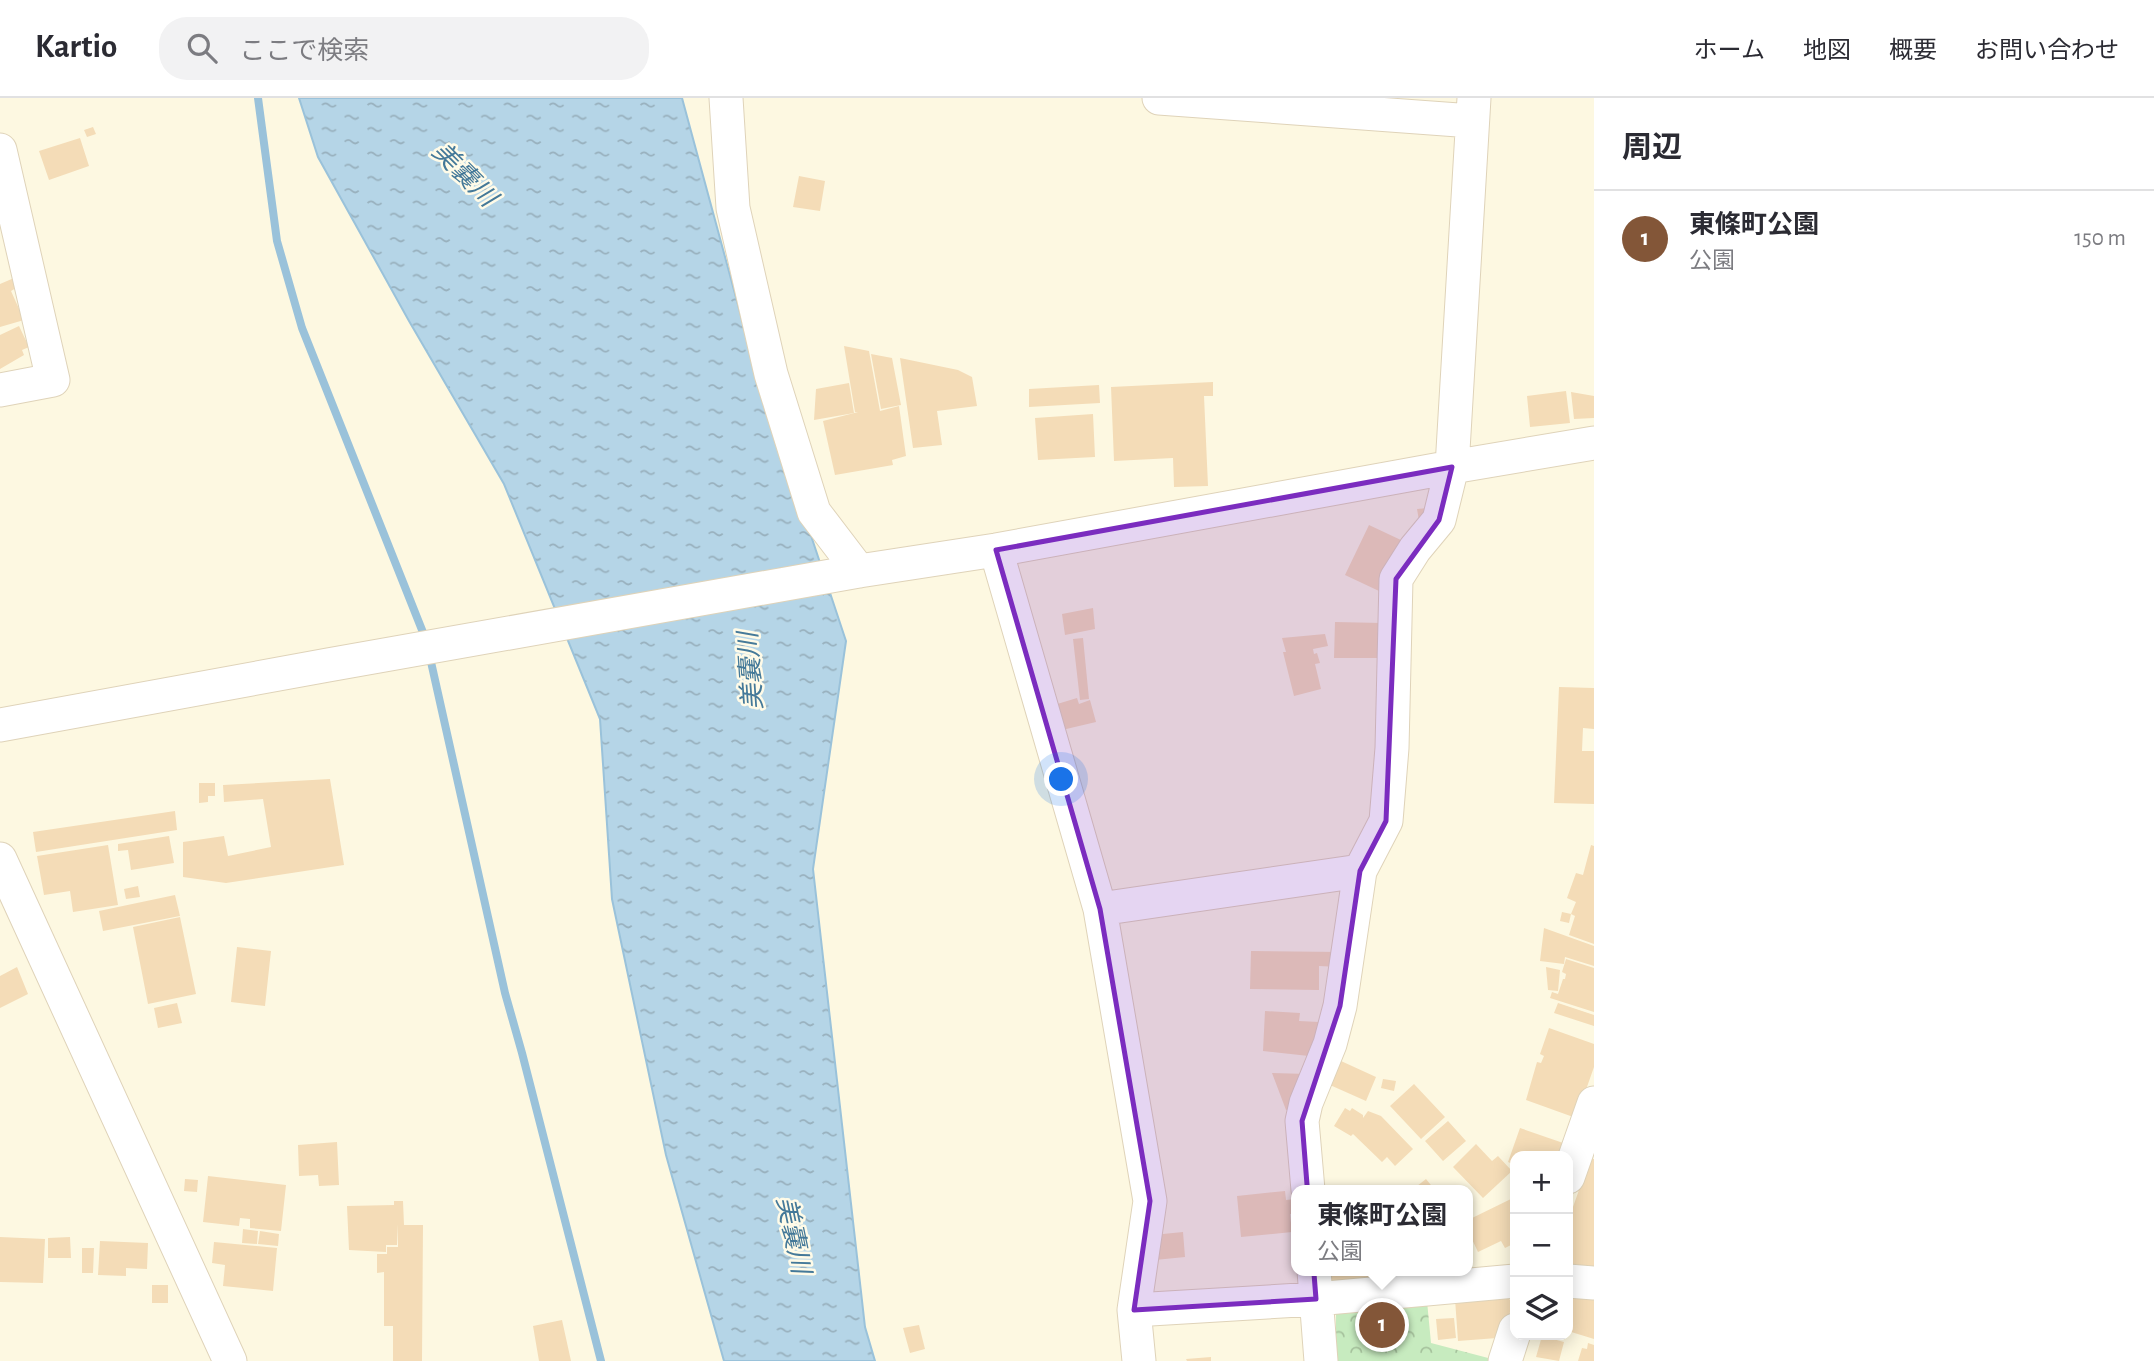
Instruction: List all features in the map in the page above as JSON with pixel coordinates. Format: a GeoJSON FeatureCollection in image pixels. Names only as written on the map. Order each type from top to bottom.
{"type":"FeatureCollection","features":[{"type":"Feature","properties":{"kind":"street"},"geometry":{"type":"LineString","coordinates":[[726,98],[733,208],[771,374],[814,512],[859,571]]}},
{"type":"Feature","properties":{"kind":"street"},"geometry":{"type":"LineString","coordinates":[[1159,98],[1473,110],[1452,467],[1439,520],[1415,549],[1396,579],[1392,748],[1386,821],[1360,871],[1339,1006],[1330,1044],[1306,1103],[1302,1121],[1308,1185]]}},
{"type":"Feature","properties":{"kind":"street"},"geometry":{"type":"LineString","coordinates":[[0,150],[52,380],[0,390]]}},
{"type":"Feature","properties":{"kind":"street"},"geometry":{"type":"LineString","coordinates":[[0,725],[328,664],[859,571],[996,550],[1594,443]]}},
{"type":"Feature","properties":{"kind":"street"},"geometry":{"type":"LineString","coordinates":[[996,550],[1100,909],[1150,1201],[1134,1310],[1139,1361]]}},
{"type":"Feature","properties":{"kind":"street"},"geometry":{"type":"LineString","coordinates":[[0,859],[12,909],[230,1361]]}},
{"type":"Feature","properties":{"kind":"street"},"geometry":{"type":"LineString","coordinates":[[1100,909],[1360,871]]}},
{"type":"Feature","properties":{"kind":"street"},"geometry":{"type":"LineString","coordinates":[[1573,1163],[1594,1102]]}},
{"type":"Feature","properties":{"kind":"street"},"geometry":{"type":"LineString","coordinates":[[1134,1310],[1315,1285],[1510,1281]]}},
{"type":"Feature","properties":{"kind":"street"},"geometry":{"type":"LineString","coordinates":[[1573,1281],[1594,1283]]}},
{"type":"Feature","properties":{"kind":"street"},"geometry":{"type":"LineString","coordinates":[[1315,1285],[1321,1361]]}},
{"type":"Feature","properties":{"kind":"street"},"geometry":{"type":"LineString","coordinates":[[1505,1361],[1512,1340]]}},
{"type":"Feature","properties":{"kind":"highlighted area"},"geometry":{"type":"Polygon","coordinates":[[[1452,467],[1439,520],[1396,579],[1386,821],[1360,871],[1340,1006],[1302,1121],[1316,1299],[1134,1310],[1150,1201],[1100,909],[996,550],[1452,467]]]}},
{"type":"Feature","properties":{"kind":"green space"},"geometry":{"type":"Polygon","coordinates":[[[1427,1301],[1431,1343],[1492,1359],[1491,1361],[1336,1361],[1336,1306],[1427,1301]]]}},
{"type":"Feature","properties":{"kind":"water","name":"美嚢川"},"geometry":{"type":"Polygon","coordinates":[[[299,98],[682,98],[754,364],[846,641],[813,869],[865,1327],[875,1361],[724,1361],[666,1155],[612,899],[600,719],[504,484],[318,157],[299,98]]]}},
{"type":"Feature","properties":{"kind":"building"},"geometry":{"type":"Polygon","coordinates":[[[93,127],[96,134],[87,137],[84,130],[93,127]]]}},
{"type":"Feature","properties":{"kind":"building"},"geometry":{"type":"Polygon","coordinates":[[[80,138],[89,166],[49,180],[39,151],[80,138]]]}},
{"type":"Feature","properties":{"kind":"building"},"geometry":{"type":"Polygon","coordinates":[[[799,176],[825,181],[820,211],[793,207],[799,176]]]}},
{"type":"Feature","properties":{"kind":"building"},"geometry":{"type":"Polygon","coordinates":[[[14,278],[16,288],[11,291],[24,320],[0,327],[0,284],[14,278]]]}},
{"type":"Feature","properties":{"kind":"building"},"geometry":{"type":"Polygon","coordinates":[[[19,326],[29,347],[22,350],[24,355],[0,369],[0,335],[19,326]]]}},
{"type":"Feature","properties":{"kind":"building"},"geometry":{"type":"Polygon","coordinates":[[[844,346],[869,351],[880,411],[899,406],[906,456],[892,460],[893,465],[835,475],[823,421],[858,412],[855,412],[844,346]]]}},
{"type":"Feature","properties":{"kind":"building"},"geometry":{"type":"Polygon","coordinates":[[[871,354],[892,358],[901,405],[881,409],[871,354]]]}},
{"type":"Feature","properties":{"kind":"building"},"geometry":{"type":"Polygon","coordinates":[[[900,358],[958,370],[972,377],[977,406],[937,411],[942,445],[913,448],[900,358]]]}},
{"type":"Feature","properties":{"kind":"building"},"geometry":{"type":"Polygon","coordinates":[[[1213,382],[1213,396],[1204,396],[1208,486],[1174,487],[1173,458],[1114,461],[1111,387],[1213,382]]]}},
{"type":"Feature","properties":{"kind":"building"},"geometry":{"type":"Polygon","coordinates":[[[849,383],[854,413],[814,420],[816,389],[849,383]]]}},
{"type":"Feature","properties":{"kind":"building"},"geometry":{"type":"Polygon","coordinates":[[[1099,385],[1100,403],[1029,407],[1029,389],[1099,385]]]}},
{"type":"Feature","properties":{"kind":"building"},"geometry":{"type":"Polygon","coordinates":[[[1566,391],[1570,423],[1530,427],[1527,396],[1566,391]]]}},
{"type":"Feature","properties":{"kind":"building"},"geometry":{"type":"Polygon","coordinates":[[[1571,392],[1594,396],[1594,418],[1574,419],[1571,392]]]}},
{"type":"Feature","properties":{"kind":"building"},"geometry":{"type":"Polygon","coordinates":[[[1093,414],[1095,457],[1038,460],[1035,418],[1093,414]]]}},
{"type":"Feature","properties":{"kind":"building"},"geometry":{"type":"Polygon","coordinates":[[[1428,508],[1421,532],[1417,509],[1428,508]]]}},
{"type":"Feature","properties":{"kind":"building"},"geometry":{"type":"Polygon","coordinates":[[[1369,525],[1403,541],[1379,591],[1345,575],[1369,525]]]}},
{"type":"Feature","properties":{"kind":"building"},"geometry":{"type":"Polygon","coordinates":[[[1093,608],[1095,629],[1065,635],[1062,614],[1093,608]]]}},
{"type":"Feature","properties":{"kind":"building"},"geometry":{"type":"Polygon","coordinates":[[[1335,622],[1382,623],[1381,658],[1334,658],[1335,622]]]}},
{"type":"Feature","properties":{"kind":"building"},"geometry":{"type":"Polygon","coordinates":[[[1325,634],[1328,646],[1313,649],[1320,663],[1315,664],[1321,689],[1294,696],[1282,638],[1325,634]]]}},
{"type":"Feature","properties":{"kind":"building"},"geometry":{"type":"Polygon","coordinates":[[[1083,638],[1089,699],[1080,700],[1073,639],[1083,638]]]}},
{"type":"Feature","properties":{"kind":"building"},"geometry":{"type":"Polygon","coordinates":[[[1559,687],[1594,688],[1594,729],[1583,728],[1582,751],[1594,751],[1594,804],[1554,803],[1559,687]]]}},
{"type":"Feature","properties":{"kind":"building"},"geometry":{"type":"Polygon","coordinates":[[[1077,698],[1079,704],[1090,700],[1096,722],[1062,730],[1054,705],[1077,698]]]}},
{"type":"Feature","properties":{"kind":"building"},"geometry":{"type":"Polygon","coordinates":[[[330,779],[344,865],[226,883],[183,877],[183,842],[224,836],[228,856],[271,847],[263,799],[224,802],[223,785],[330,779]]]}},
{"type":"Feature","properties":{"kind":"building"},"geometry":{"type":"Polygon","coordinates":[[[199,783],[215,783],[215,796],[208,796],[208,802],[199,803],[199,783]]]}},
{"type":"Feature","properties":{"kind":"building"},"geometry":{"type":"Polygon","coordinates":[[[175,811],[177,830],[36,852],[33,832],[175,811]]]}},
{"type":"Feature","properties":{"kind":"building"},"geometry":{"type":"Polygon","coordinates":[[[169,836],[174,863],[131,870],[128,850],[118,851],[118,844],[169,836]]]}},
{"type":"Feature","properties":{"kind":"building"},"geometry":{"type":"Polygon","coordinates":[[[108,845],[118,905],[73,912],[70,891],[44,895],[37,856],[108,845]]]}},
{"type":"Feature","properties":{"kind":"building"},"geometry":{"type":"Polygon","coordinates":[[[1591,845],[1594,846],[1594,944],[1569,935],[1575,916],[1571,914],[1576,902],[1567,898],[1576,873],[1583,875],[1591,845]]]}},
{"type":"Feature","properties":{"kind":"building"},"geometry":{"type":"Polygon","coordinates":[[[138,886],[140,897],[126,899],[124,889],[138,886]]]}},
{"type":"Feature","properties":{"kind":"building"},"geometry":{"type":"Polygon","coordinates":[[[175,895],[180,916],[103,931],[99,911],[175,895]]]}},
{"type":"Feature","properties":{"kind":"building"},"geometry":{"type":"Polygon","coordinates":[[[1562,912],[1571,914],[1569,923],[1560,921],[1562,912]]]}},
{"type":"Feature","properties":{"kind":"building"},"geometry":{"type":"Polygon","coordinates":[[[180,917],[196,994],[148,1004],[133,927],[180,917]]]}},
{"type":"Feature","properties":{"kind":"building"},"geometry":{"type":"Polygon","coordinates":[[[1544,928],[1594,946],[1594,966],[1565,957],[1564,964],[1540,961],[1544,928]]]}},
{"type":"Feature","properties":{"kind":"building"},"geometry":{"type":"Polygon","coordinates":[[[237,947],[271,951],[265,1006],[231,1002],[237,947]]]}},
{"type":"Feature","properties":{"kind":"building"},"geometry":{"type":"Polygon","coordinates":[[[1251,951],[1340,952],[1339,967],[1319,966],[1319,990],[1250,989],[1251,951]]]}},
{"type":"Feature","properties":{"kind":"building"},"geometry":{"type":"Polygon","coordinates":[[[1566,959],[1594,968],[1594,1012],[1550,998],[1552,992],[1558,994],[1565,979],[1566,974],[1562,972],[1566,959]]]}},
{"type":"Feature","properties":{"kind":"building"},"geometry":{"type":"Polygon","coordinates":[[[17,967],[28,994],[0,1008],[0,976],[17,967]]]}},
{"type":"Feature","properties":{"kind":"building"},"geometry":{"type":"Polygon","coordinates":[[[1546,967],[1560,970],[1558,991],[1548,990],[1546,967]]]}},
{"type":"Feature","properties":{"kind":"building"},"geometry":{"type":"Polygon","coordinates":[[[177,1003],[182,1023],[158,1028],[154,1008],[177,1003]]]}},
{"type":"Feature","properties":{"kind":"building"},"geometry":{"type":"Polygon","coordinates":[[[1558,1003],[1594,1015],[1594,1026],[1554,1013],[1558,1003]]]}},
{"type":"Feature","properties":{"kind":"building"},"geometry":{"type":"Polygon","coordinates":[[[1265,1011],[1300,1013],[1299,1021],[1319,1022],[1318,1057],[1263,1051],[1265,1011]]]}},
{"type":"Feature","properties":{"kind":"building"},"geometry":{"type":"Polygon","coordinates":[[[1549,1028],[1594,1044],[1594,1067],[1576,1118],[1526,1100],[1537,1062],[1541,1063],[1544,1056],[1540,1054],[1549,1028]]]}},
{"type":"Feature","properties":{"kind":"building"},"geometry":{"type":"Polygon","coordinates":[[[1341,1061],[1376,1077],[1366,1101],[1330,1085],[1341,1061]]]}},
{"type":"Feature","properties":{"kind":"building"},"geometry":{"type":"Polygon","coordinates":[[[1272,1073],[1308,1074],[1297,1108],[1286,1110],[1272,1073]]]}},
{"type":"Feature","properties":{"kind":"building"},"geometry":{"type":"Polygon","coordinates":[[[1383,1079],[1396,1081],[1394,1091],[1381,1088],[1383,1079]]]}},
{"type":"Feature","properties":{"kind":"building"},"geometry":{"type":"Polygon","coordinates":[[[1414,1084],[1445,1117],[1421,1139],[1390,1106],[1414,1084]]]}},
{"type":"Feature","properties":{"kind":"building"},"geometry":{"type":"Polygon","coordinates":[[[1345,1108],[1350,1111],[1352,1108],[1363,1115],[1363,1118],[1368,1111],[1381,1116],[1413,1149],[1395,1166],[1387,1157],[1382,1162],[1353,1134],[1351,1136],[1334,1126],[1345,1108]]]}},
{"type":"Feature","properties":{"kind":"building"},"geometry":{"type":"Polygon","coordinates":[[[1448,1121],[1466,1141],[1443,1161],[1425,1141],[1448,1121]]]}},
{"type":"Feature","properties":{"kind":"building"},"geometry":{"type":"Polygon","coordinates":[[[1520,1128],[1569,1145],[1567,1151],[1512,1151],[1520,1128]]]}},
{"type":"Feature","properties":{"kind":"building"},"geometry":{"type":"Polygon","coordinates":[[[337,1142],[339,1185],[319,1186],[318,1175],[299,1176],[298,1145],[337,1142]]]}},
{"type":"Feature","properties":{"kind":"building"},"geometry":{"type":"Polygon","coordinates":[[[1476,1144],[1492,1161],[1498,1156],[1510,1169],[1510,1173],[1483,1198],[1453,1167],[1476,1144]]]}},
{"type":"Feature","properties":{"kind":"building"},"geometry":{"type":"Polygon","coordinates":[[[1590,1159],[1594,1159],[1594,1272],[1573,1270],[1573,1207],[1590,1159]]]}},
{"type":"Feature","properties":{"kind":"building"},"geometry":{"type":"Polygon","coordinates":[[[208,1176],[286,1185],[281,1231],[250,1228],[250,1219],[240,1218],[239,1226],[203,1222],[208,1176]]]}},
{"type":"Feature","properties":{"kind":"building"},"geometry":{"type":"Polygon","coordinates":[[[185,1179],[198,1180],[197,1192],[184,1191],[185,1179]]]}},
{"type":"Feature","properties":{"kind":"building"},"geometry":{"type":"Polygon","coordinates":[[[1426,1179],[1431,1185],[1418,1185],[1426,1179]]]}},
{"type":"Feature","properties":{"kind":"building"},"geometry":{"type":"Polygon","coordinates":[[[1285,1191],[1286,1200],[1291,1200],[1291,1232],[1241,1237],[1237,1196],[1285,1191]]]}},
{"type":"Feature","properties":{"kind":"building"},"geometry":{"type":"Polygon","coordinates":[[[1510,1199],[1510,1246],[1505,1248],[1501,1241],[1478,1252],[1473,1242],[1473,1218],[1510,1199]]]}},
{"type":"Feature","properties":{"kind":"building"},"geometry":{"type":"Polygon","coordinates":[[[394,1201],[403,1201],[404,1225],[423,1225],[422,1361],[393,1361],[393,1326],[384,1326],[384,1272],[377,1273],[377,1254],[387,1254],[387,1247],[398,1247],[398,1224],[397,1245],[386,1245],[386,1252],[349,1250],[347,1206],[394,1205],[394,1201]]]}},
{"type":"Feature","properties":{"kind":"building"},"geometry":{"type":"Polygon","coordinates":[[[243,1229],[258,1231],[257,1244],[242,1243],[243,1229]]]}},
{"type":"Feature","properties":{"kind":"building"},"geometry":{"type":"Polygon","coordinates":[[[260,1231],[279,1234],[278,1246],[258,1244],[260,1231]]]}},
{"type":"Feature","properties":{"kind":"building"},"geometry":{"type":"Polygon","coordinates":[[[1183,1232],[1185,1257],[1155,1260],[1153,1235],[1183,1232]]]}},
{"type":"Feature","properties":{"kind":"building"},"geometry":{"type":"Polygon","coordinates":[[[0,1237],[45,1239],[43,1283],[0,1282],[0,1237]]]}},
{"type":"Feature","properties":{"kind":"building"},"geometry":{"type":"Polygon","coordinates":[[[70,1237],[71,1258],[48,1258],[48,1238],[70,1237]]]}},
{"type":"Feature","properties":{"kind":"building"},"geometry":{"type":"Polygon","coordinates":[[[100,1241],[148,1243],[147,1269],[126,1268],[126,1276],[98,1275],[100,1241]]]}},
{"type":"Feature","properties":{"kind":"building"},"geometry":{"type":"Polygon","coordinates":[[[214,1242],[277,1248],[273,1291],[223,1286],[225,1265],[212,1263],[214,1242]]]}},
{"type":"Feature","properties":{"kind":"building"},"geometry":{"type":"Polygon","coordinates":[[[82,1248],[94,1248],[93,1273],[82,1273],[82,1248]]]}},
{"type":"Feature","properties":{"kind":"building"},"geometry":{"type":"Polygon","coordinates":[[[1329,1276],[1401,1276],[1401,1278],[1329,1281],[1329,1276]]]}},
{"type":"Feature","properties":{"kind":"building"},"geometry":{"type":"Polygon","coordinates":[[[152,1285],[168,1285],[168,1303],[152,1303],[152,1285]]]}},
{"type":"Feature","properties":{"kind":"building"},"geometry":{"type":"Polygon","coordinates":[[[1594,1292],[1594,1339],[1573,1333],[1573,1294],[1594,1292]]]}},
{"type":"Feature","properties":{"kind":"building"},"geometry":{"type":"Polygon","coordinates":[[[1504,1294],[1510,1300],[1510,1312],[1506,1315],[1507,1322],[1497,1338],[1458,1341],[1455,1299],[1504,1294]]]}},
{"type":"Feature","properties":{"kind":"building"},"geometry":{"type":"Polygon","coordinates":[[[1454,1318],[1456,1338],[1438,1340],[1436,1319],[1454,1318]]]}},
{"type":"Feature","properties":{"kind":"building"},"geometry":{"type":"Polygon","coordinates":[[[562,1320],[571,1361],[539,1361],[533,1326],[562,1320]]]}},
{"type":"Feature","properties":{"kind":"building"},"geometry":{"type":"Polygon","coordinates":[[[919,1325],[925,1349],[910,1353],[903,1328],[919,1325]]]}},
{"type":"Feature","properties":{"kind":"building"},"geometry":{"type":"Polygon","coordinates":[[[1541,1340],[1564,1342],[1559,1361],[1536,1357],[1541,1340]]]}},
{"type":"Feature","properties":{"kind":"building"},"geometry":{"type":"Polygon","coordinates":[[[1588,1343],[1594,1345],[1594,1361],[1578,1361],[1582,1348],[1587,1349],[1588,1343]]]}},
{"type":"Feature","properties":{"kind":"building"},"geometry":{"type":"Polygon","coordinates":[[[1211,1357],[1211,1361],[1186,1359],[1211,1357]]]}},
{"type":"Feature","properties":{"kind":"waterway"},"geometry":{"type":"LineString","coordinates":[[258,98],[277,241],[302,328],[426,640]]}},
{"type":"Feature","properties":{"kind":"waterway"},"geometry":{"type":"LineString","coordinates":[[429,653],[505,993],[601,1361]]}},
{"type":"Feature","properties":{"kind":"place","name":"東條町公園"},"geometry":{"type":"Point","coordinates":[1382,1325]}}]}
